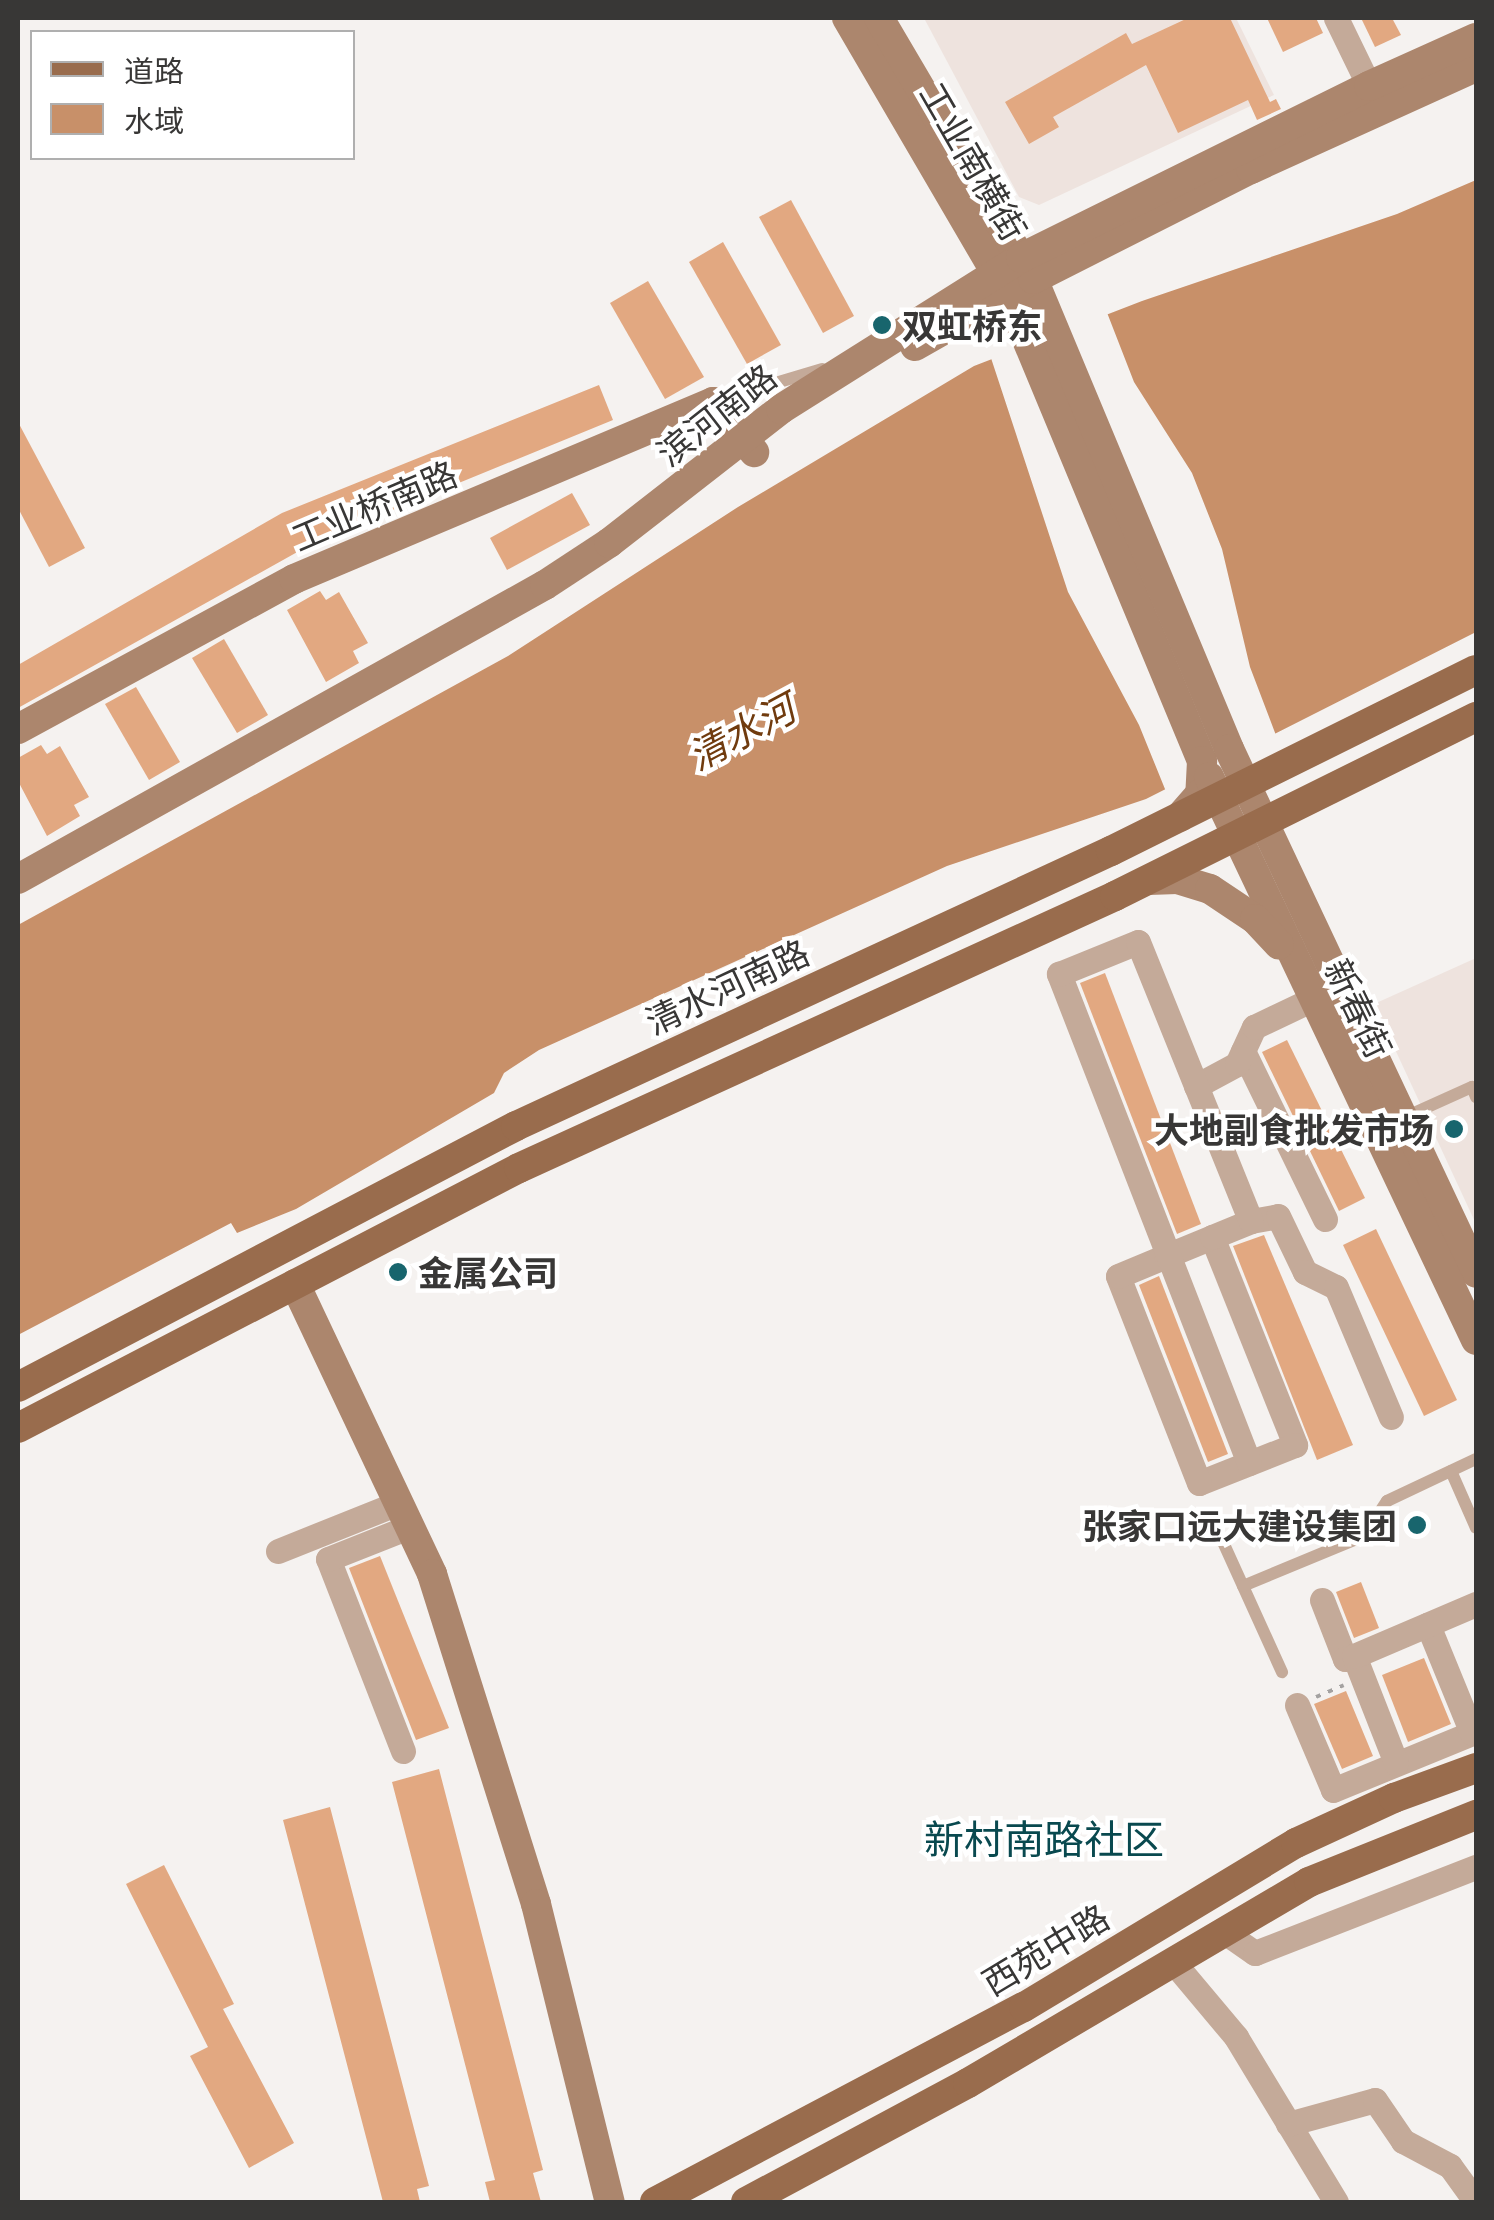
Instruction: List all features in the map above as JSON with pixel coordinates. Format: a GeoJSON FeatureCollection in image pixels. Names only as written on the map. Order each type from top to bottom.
{"type":"FeatureCollection","features":[{"type":"Feature","properties":{"kind":"main road","name":"工业南横街"},"geometry":{"type":"LineString","coordinates":[[848,18],[1014,276]]}},
{"type":"Feature","properties":{"kind":"main road","name":"工业南横街"},"geometry":{"type":"LineString","coordinates":[[879,18],[1014,276],[1216,755]]}},
{"type":"Feature","properties":{"kind":"main road","name":"滨河南路"},"geometry":{"type":"LineString","coordinates":[[18,894],[514,618],[654,529],[749,445],[866,353],[1374,98],[1476,38]]}},
{"type":"Feature","properties":{"kind":"main road","name":"滨河南路"},"geometry":{"type":"LineString","coordinates":[[1374,98],[1476,66]]}},
{"type":"Feature","properties":{"kind":"main road","name":"滨河南路"},"geometry":{"type":"LineString","coordinates":[[18,879],[545,584],[749,445],[798,418],[1014,276]]}},
{"type":"Feature","properties":{"kind":"main road"},"geometry":{"type":"LineString","coordinates":[[713,402],[749,445]]}},
{"type":"Feature","properties":{"kind":"main road","name":"工业桥南路"},"geometry":{"type":"LineString","coordinates":[[18,729],[294,579],[713,402]]}},
{"type":"Feature","properties":{"kind":"main road","name":"清水河南路"},"geometry":{"type":"LineString","coordinates":[[18,1387],[516,1126],[1180,817],[1476,670]]}},
{"type":"Feature","properties":{"kind":"main road"},"geometry":{"type":"LineString","coordinates":[[18,1428],[632,1114],[1148,880],[1476,717]]}},
{"type":"Feature","properties":{"kind":"main road"},"geometry":{"type":"LineString","coordinates":[[1180,817],[1200,794],[1216,755],[1263,768],[1281,766]]}},
{"type":"Feature","properties":{"kind":"main road","name":"新春街"},"geometry":{"type":"LineString","coordinates":[[1216,755],[1232,791],[1236,836],[1476,1340]]}},
{"type":"Feature","properties":{"kind":"main road","name":"新春街"},"geometry":{"type":"LineString","coordinates":[[1232,791],[1264,822],[1476,1273]]}},
{"type":"Feature","properties":{"kind":"main road"},"geometry":{"type":"LineString","coordinates":[[1288,872],[1288,844],[1295,826],[1323,793]]}},
{"type":"Feature","properties":{"kind":"main road"},"geometry":{"type":"LineString","coordinates":[[1148,880],[1177,879],[1234,903],[1296,962]]}},
{"type":"Feature","properties":{"kind":"main road"},"geometry":{"type":"LineString","coordinates":[[295,1284],[432,1574],[536,1904],[610,2202]]}},
{"type":"Feature","properties":{"kind":"main road","name":"西苑中路"},"geometry":{"type":"LineString","coordinates":[[655,2202],[1024,2007],[1296,1843],[1394,1798],[1476,1768]]}},
{"type":"Feature","properties":{"kind":"main road"},"geometry":{"type":"LineString","coordinates":[[746,2202],[968,2084],[1310,1882],[1476,1814]]}},
{"type":"Feature","properties":{"kind":"street"},"geometry":{"type":"LineString","coordinates":[[1336,18],[1374,98]]}},
{"type":"Feature","properties":{"kind":"street"},"geometry":{"type":"LineString","coordinates":[[1249,1464],[1060,974],[1138,942],[1251,1221]]}},
{"type":"Feature","properties":{"kind":"street"},"geometry":{"type":"LineString","coordinates":[[1196,1086],[1237,1064],[1254,1027],[1313,998]]}},
{"type":"Feature","properties":{"kind":"street"},"geometry":{"type":"LineString","coordinates":[[1243,1051],[1325,1218]]}},
{"type":"Feature","properties":{"kind":"street"},"geometry":{"type":"LineString","coordinates":[[1212,1237],[1296,1445],[1199,1483],[1118,1276],[1166,1256],[1212,1237],[1251,1221],[1278,1216],[1306,1272],[1336,1287],[1391,1417]]}},
{"type":"Feature","properties":{"kind":"street"},"geometry":{"type":"LineString","coordinates":[[278,1551],[404,1515]]}},
{"type":"Feature","properties":{"kind":"street"},"geometry":{"type":"LineString","coordinates":[[402,1751],[328,1558],[404,1515]]}},
{"type":"Feature","properties":{"kind":"street"},"geometry":{"type":"LineString","coordinates":[[1322,1600],[1345,1659],[1476,1604]]}},
{"type":"Feature","properties":{"kind":"street"},"geometry":{"type":"LineString","coordinates":[[1298,1704],[1333,1790],[1472,1734],[1428,1624]]}},
{"type":"Feature","properties":{"kind":"street"},"geometry":{"type":"LineString","coordinates":[[1354,1656],[1396,1763]]}},
{"type":"Feature","properties":{"kind":"street"},"geometry":{"type":"LineString","coordinates":[[1226,1932],[1255,1953],[1476,1867]]}},
{"type":"Feature","properties":{"kind":"street"},"geometry":{"type":"LineString","coordinates":[[1174,1963],[1236,2037],[1336,2202]]}},
{"type":"Feature","properties":{"kind":"street"},"geometry":{"type":"LineString","coordinates":[[1288,2124],[1375,2100],[1403,2141],[1450,2166],[1476,2202]]}},
{"type":"Feature","properties":{"kind":"lane"},"geometry":{"type":"LineString","coordinates":[[713,402],[866,353]]}},
{"type":"Feature","properties":{"kind":"lane"},"geometry":{"type":"LineString","coordinates":[[1404,1118],[1472,1087],[1476,1098]]}},
{"type":"Feature","properties":{"kind":"lane"},"geometry":{"type":"LineString","coordinates":[[1243,1586],[1364,1536],[1388,1501],[1476,1459]]}},
{"type":"Feature","properties":{"kind":"lane"},"geometry":{"type":"LineString","coordinates":[[1452,1471],[1476,1528]]}},
{"type":"Feature","properties":{"kind":"lane"},"geometry":{"type":"LineString","coordinates":[[1223,1542],[1282,1672]]}},
{"type":"Feature","properties":{"kind":"shaded area"},"geometry":{"type":"Polygon","coordinates":[[[924,18],[1236,18],[1274,95],[1039,205],[1019,197],[924,18]]]}},
{"type":"Feature","properties":{"kind":"shaded area","name":"大地副食批发市场"},"geometry":{"type":"Polygon","coordinates":[[[1476,958],[1476,1224],[1374,1004],[1476,958]]]}},
{"type":"Feature","properties":{"kind":"water","name":"清水河"},"geometry":{"type":"Polygon","coordinates":[[[1476,180],[1476,632],[1146,799],[947,866],[539,1050],[504,1073],[494,1093],[296,1209],[237,1233],[231,1223],[18,1335],[18,925],[508,656],[738,507],[974,366],[1142,301],[1397,214],[1476,180]]]}},
{"type":"Feature","properties":{"kind":"pier"},"geometry":{"type":"Polygon","coordinates":[[[1106,310],[1134,382],[1192,473],[1222,549],[1250,667],[1277,738],[1167,794],[1139,725],[1068,592],[990,355],[1106,310]]]}},
{"type":"Feature","properties":{"kind":"building"},"geometry":{"type":"Polygon","coordinates":[[[1188,18],[1230,18],[1270,102],[1276,99],[1281,109],[1257,120],[1248,100],[1178,133],[1146,65],[1053,117],[1059,127],[1029,144],[1005,102],[1126,33],[1132,44],[1188,18]]]}},
{"type":"Feature","properties":{"kind":"building"},"geometry":{"type":"Polygon","coordinates":[[[1267,18],[1316,18],[1323,33],[1283,52],[1267,18]]]}},
{"type":"Feature","properties":{"kind":"building"},"geometry":{"type":"Polygon","coordinates":[[[1361,18],[1392,18],[1401,35],[1375,47],[1361,18]]]}},
{"type":"Feature","properties":{"kind":"building"},"geometry":{"type":"Polygon","coordinates":[[[791,200],[854,316],[823,333],[759,217],[791,200]]]}},
{"type":"Feature","properties":{"kind":"building"},"geometry":{"type":"Polygon","coordinates":[[[723,242],[781,345],[747,364],[689,262],[723,242]]]}},
{"type":"Feature","properties":{"kind":"building"},"geometry":{"type":"Polygon","coordinates":[[[648,281],[704,377],[665,399],[610,303],[648,281]]]}},
{"type":"Feature","properties":{"kind":"building"},"geometry":{"type":"Polygon","coordinates":[[[599,385],[613,420],[317,541],[18,708],[18,665],[282,513],[599,385]]]}},
{"type":"Feature","properties":{"kind":"building"},"geometry":{"type":"Polygon","coordinates":[[[18,422],[85,548],[49,567],[18,508],[18,422]]]}},
{"type":"Feature","properties":{"kind":"building"},"geometry":{"type":"Polygon","coordinates":[[[572,493],[590,525],[507,570],[490,538],[572,493]]]}},
{"type":"Feature","properties":{"kind":"building"},"geometry":{"type":"Polygon","coordinates":[[[320,591],[326,600],[339,592],[368,643],[353,651],[359,663],[326,682],[287,610],[320,591]]]}},
{"type":"Feature","properties":{"kind":"building"},"geometry":{"type":"Polygon","coordinates":[[[224,639],[268,715],[237,733],[192,658],[224,639]]]}},
{"type":"Feature","properties":{"kind":"building"},"geometry":{"type":"Polygon","coordinates":[[[136,687],[180,762],[149,780],[105,704],[136,687]]]}},
{"type":"Feature","properties":{"kind":"building"},"geometry":{"type":"Polygon","coordinates":[[[41,745],[47,754],[60,746],[89,797],[74,805],[80,816],[47,836],[18,781],[18,758],[41,745]]]}},
{"type":"Feature","properties":{"kind":"building"},"geometry":{"type":"Polygon","coordinates":[[[1105,973],[1201,1224],[1177,1234],[1080,983],[1105,973]]]}},
{"type":"Feature","properties":{"kind":"building"},"geometry":{"type":"Polygon","coordinates":[[[1287,1040],[1365,1198],[1339,1211],[1262,1052],[1287,1040]]]}},
{"type":"Feature","properties":{"kind":"building"},"geometry":{"type":"Polygon","coordinates":[[[1376,1229],[1457,1400],[1424,1416],[1343,1245],[1376,1229]]]}},
{"type":"Feature","properties":{"kind":"building"},"geometry":{"type":"Polygon","coordinates":[[[1264,1235],[1353,1445],[1317,1460],[1233,1246],[1264,1235]]]}},
{"type":"Feature","properties":{"kind":"building"},"geometry":{"type":"Polygon","coordinates":[[[1159,1276],[1228,1454],[1208,1462],[1139,1285],[1159,1276]]]}},
{"type":"Feature","properties":{"kind":"building"},"geometry":{"type":"Polygon","coordinates":[[[380,1556],[449,1728],[416,1740],[349,1568],[380,1556]]]}},
{"type":"Feature","properties":{"kind":"building"},"geometry":{"type":"Polygon","coordinates":[[[1361,1582],[1379,1628],[1354,1638],[1336,1592],[1361,1582]]]}},
{"type":"Feature","properties":{"kind":"building"},"geometry":{"type":"Polygon","coordinates":[[[1424,1658],[1451,1724],[1408,1742],[1382,1675],[1424,1658]]]}},
{"type":"Feature","properties":{"kind":"building"},"geometry":{"type":"Polygon","coordinates":[[[1346,1691],[1373,1756],[1342,1769],[1314,1704],[1346,1691]]]}},
{"type":"Feature","properties":{"kind":"building"},"geometry":{"type":"Polygon","coordinates":[[[439,1769],[543,2170],[533,2173],[541,2202],[490,2202],[485,2182],[495,2180],[392,1782],[439,1769]]]}},
{"type":"Feature","properties":{"kind":"building"},"geometry":{"type":"Polygon","coordinates":[[[330,1807],[429,2186],[417,2189],[420,2202],[383,2202],[283,1820],[330,1807]]]}},
{"type":"Feature","properties":{"kind":"building"},"geometry":{"type":"Polygon","coordinates":[[[164,1865],[234,2004],[223,2009],[294,2143],[249,2168],[190,2056],[208,2047],[126,1884],[164,1865]]]}},
{"type":"Feature","properties":{"kind":"place","name":"双虹桥东"},"geometry":{"type":"Point","coordinates":[882,325]}},
{"type":"Feature","properties":{"kind":"place","name":"大地副食批发市场"},"geometry":{"type":"Point","coordinates":[1454,1129]}},
{"type":"Feature","properties":{"kind":"place","name":"金属公司"},"geometry":{"type":"Point","coordinates":[398,1272]}},
{"type":"Feature","properties":{"kind":"place","name":"张家口远大建设集团"},"geometry":{"type":"Point","coordinates":[1417,1525]}},
{"type":"Feature","properties":{"kind":"district","name":"新村南路社区"},"geometry":{"type":"Point","coordinates":[1044,1838]}}]}
